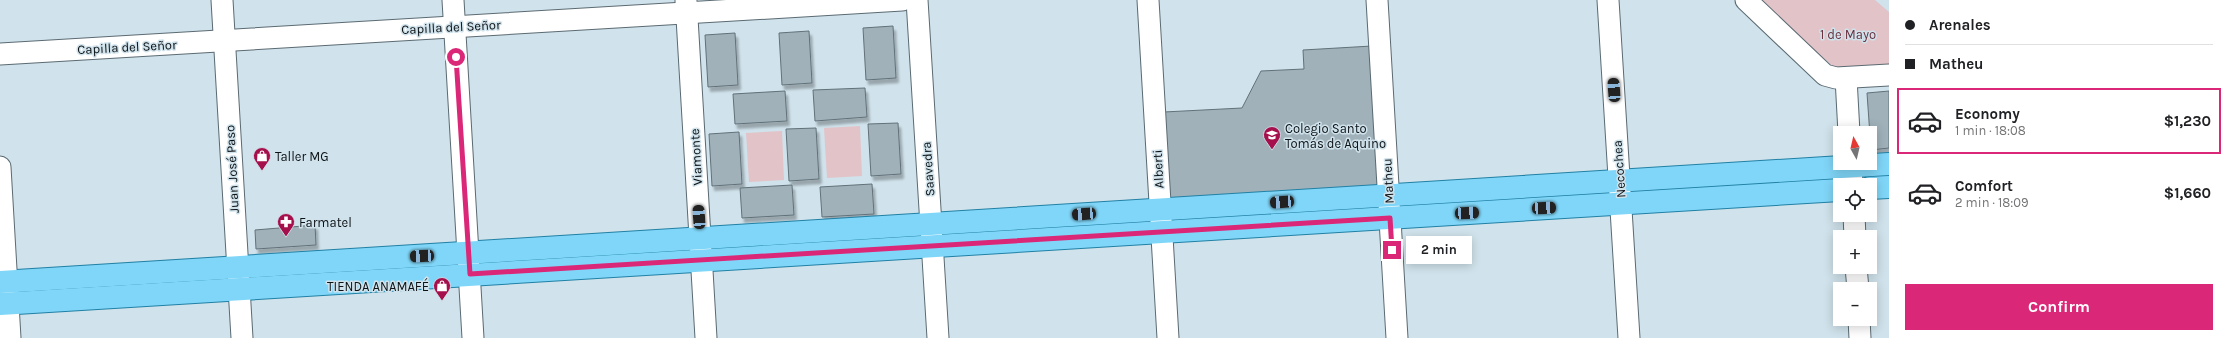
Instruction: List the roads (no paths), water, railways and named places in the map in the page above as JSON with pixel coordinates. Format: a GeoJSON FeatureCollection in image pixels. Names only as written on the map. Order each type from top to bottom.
{"type":"FeatureCollection","features":[{"type":"Feature","properties":{"kind":"main road"},"geometry":{"type":"LineString","coordinates":[[4,293],[239,278],[468,253],[1620,181],[1851,171],[1889,164]]}},
{"type":"Feature","properties":{"kind":"main road"},"geometry":{"type":"LineString","coordinates":[[1877,188],[1889,187]]}},
{"type":"Feature","properties":{"kind":"main road"},"geometry":{"type":"LineString","coordinates":[[239,278],[470,274],[1833,190]]}},
{"type":"Feature","properties":{"kind":"street","name":"Juan José Paso"},"geometry":{"type":"LineString","coordinates":[[222,0],[242,338]]}},
{"type":"Feature","properties":{"kind":"street"},"geometry":{"type":"LineString","coordinates":[[453,0],[473,338]]}},
{"type":"Feature","properties":{"kind":"street","name":"Capilla del Señor"},"geometry":{"type":"LineString","coordinates":[[0,54],[455,27],[686,7],[902,0]]}},
{"type":"Feature","properties":{"kind":"street","name":"Saavedra"},"geometry":{"type":"LineString","coordinates":[[917,0],[938,338]]}},
{"type":"Feature","properties":{"kind":"street","name":"Alberti"},"geometry":{"type":"LineString","coordinates":[[1148,0],[1168,338]]}},
{"type":"Feature","properties":{"kind":"street","name":"Matheu"},"geometry":{"type":"LineString","coordinates":[[1377,0],[1397,338]]}},
{"type":"Feature","properties":{"kind":"street","name":"Necochea"},"geometry":{"type":"LineString","coordinates":[[1608,0],[1629,338]]}},
{"type":"Feature","properties":{"kind":"street"},"geometry":{"type":"LineString","coordinates":[[1746,0],[1825,75],[1836,78],[1846,78],[1889,74]]}},
{"type":"Feature","properties":{"kind":"street","name":"Viamonte"},"geometry":{"type":"LineString","coordinates":[[686,7],[706,338]]}},
{"type":"Feature","properties":{"kind":"street"},"geometry":{"type":"LineString","coordinates":[[1846,78],[1849,126]]}},
{"type":"Feature","properties":{"kind":"street"},"geometry":{"type":"LineString","coordinates":[[0,167],[4,293],[10,338]]}},
{"type":"Feature","properties":{"kind":"street"},"geometry":{"type":"LineString","coordinates":[[1859,326],[1860,338]]}},
{"type":"Feature","properties":{"kind":"place","name":"Colegio Santo Tomás de Aquino"},"geometry":{"type":"Point","coordinates":[1272,150]}},
{"type":"Feature","properties":{"kind":"place","name":"Taller MG"},"geometry":{"type":"Point","coordinates":[262,171]}},
{"type":"Feature","properties":{"kind":"place","name":"Farmatel"},"geometry":{"type":"Point","coordinates":[286,237]}},
{"type":"Feature","properties":{"kind":"place","name":"TIENDA ANAMAFÉ"},"geometry":{"type":"Point","coordinates":[442,301]}},
{"type":"Feature","properties":{"kind":"park label","name":"1 de Mayo"},"geometry":{"type":"Point","coordinates":[1848,34]}}]}
